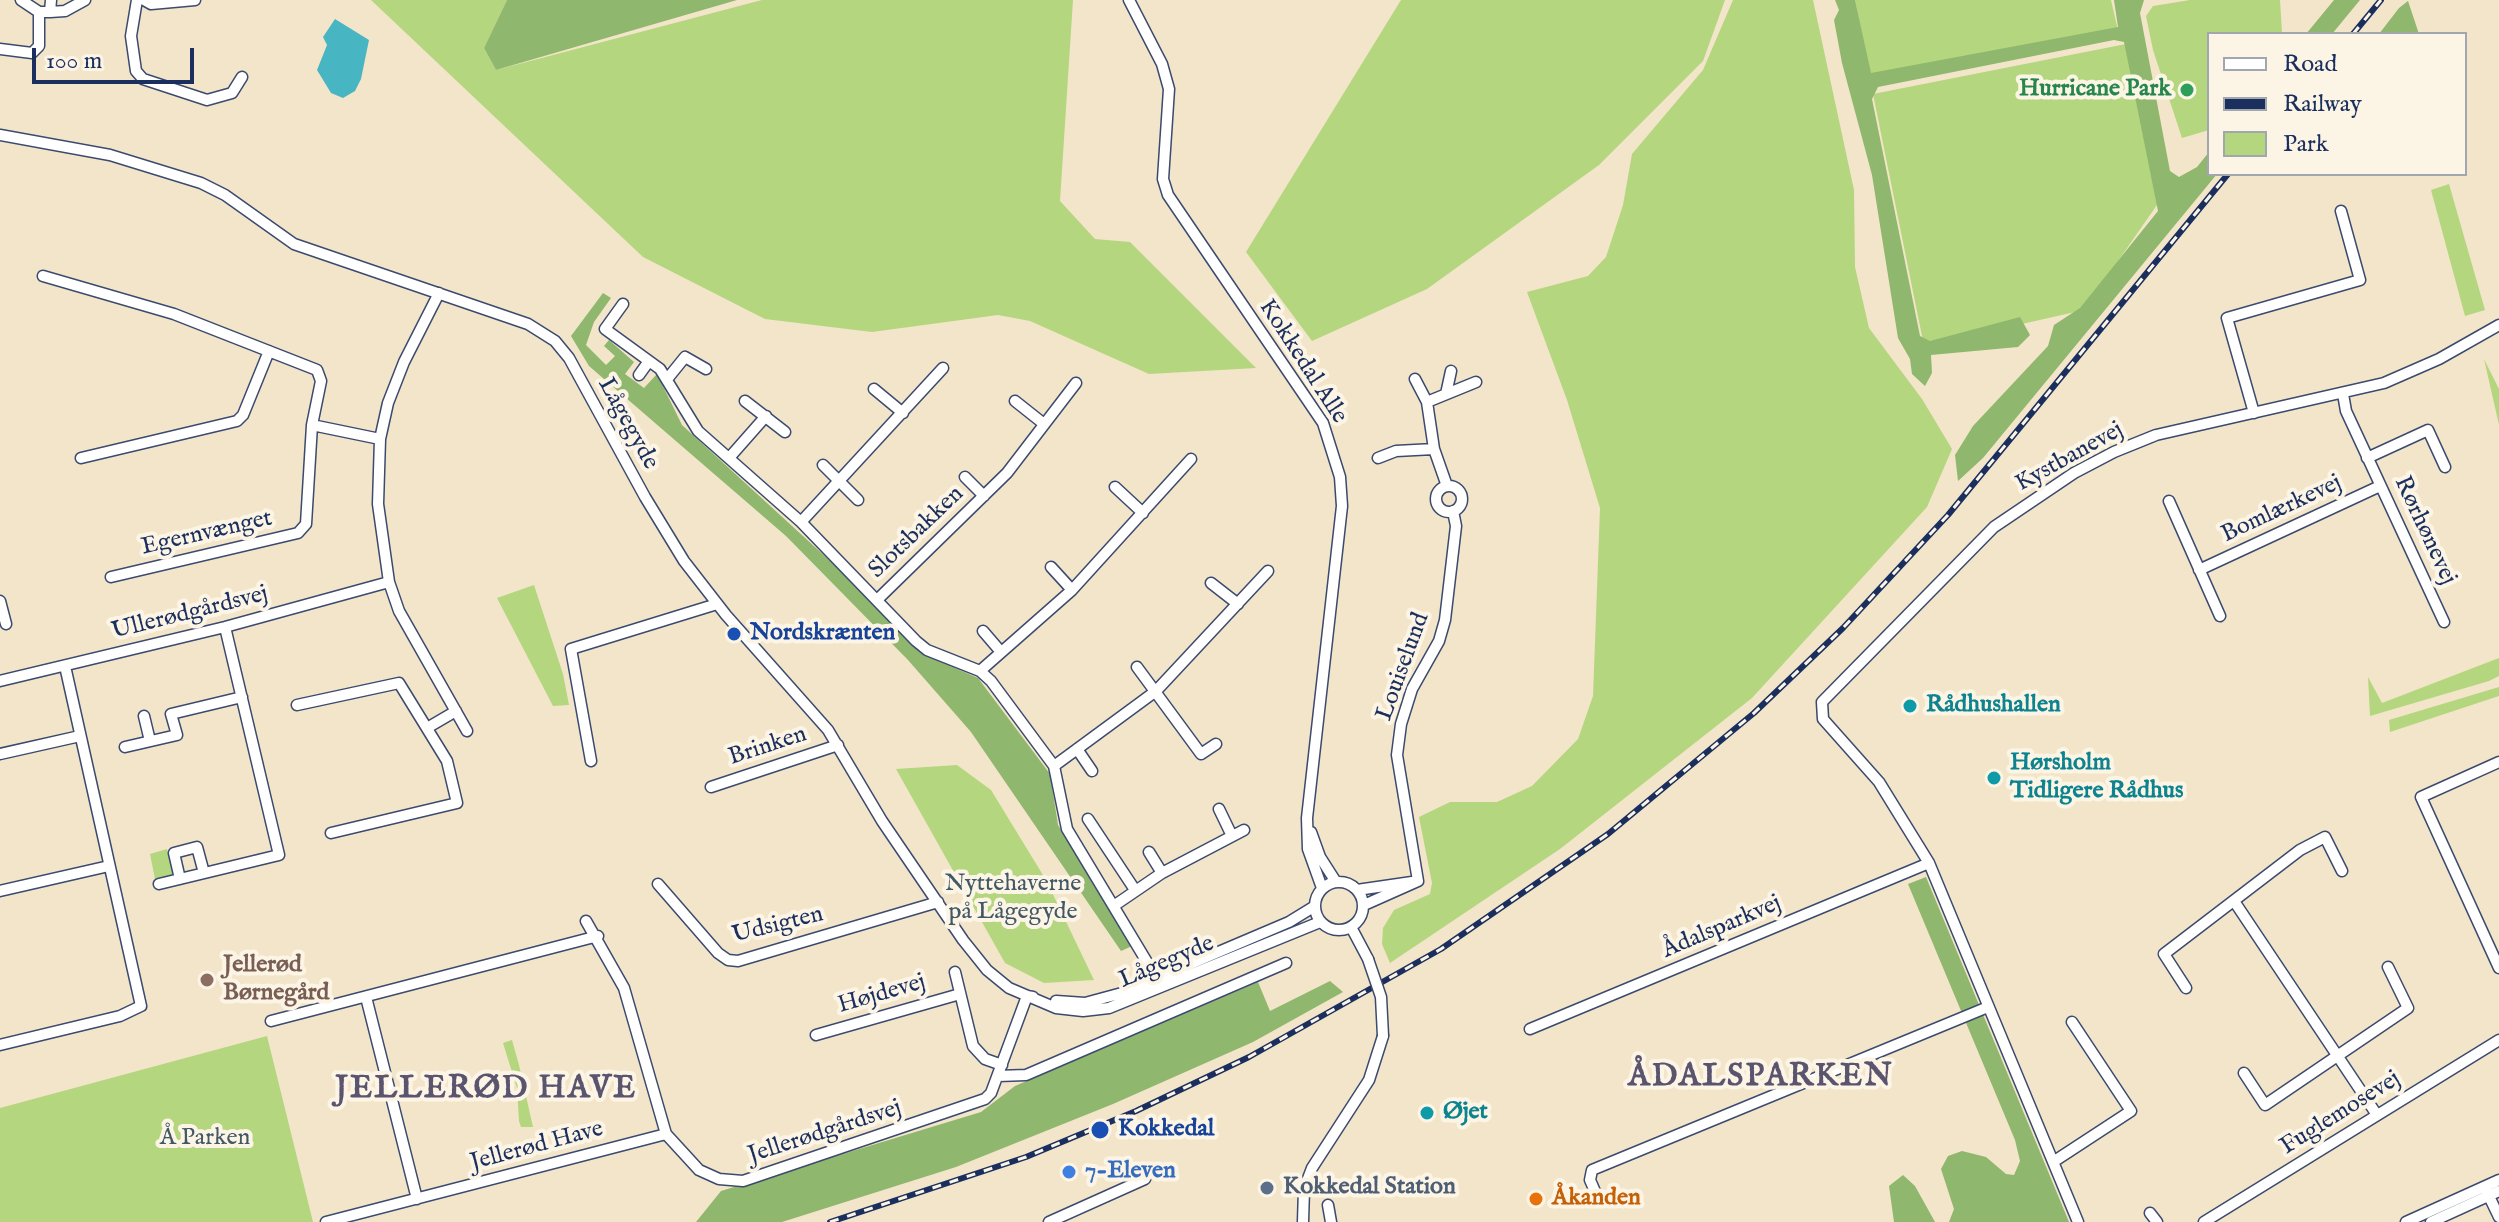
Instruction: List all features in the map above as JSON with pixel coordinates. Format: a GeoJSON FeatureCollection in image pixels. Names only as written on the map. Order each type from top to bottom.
{"type":"FeatureCollection","features":[{"type":"Feature","properties":{"kind":"street"},"geometry":{"type":"LineString","coordinates":[[21,0],[44,12],[65,11],[85,0]]}},
{"type":"Feature","properties":{"kind":"street"},"geometry":{"type":"LineString","coordinates":[[0,49],[32,53],[39,46],[44,12],[51,0]]}},
{"type":"Feature","properties":{"kind":"street"},"geometry":{"type":"LineString","coordinates":[[137,0],[131,36],[136,71],[143,79],[207,100],[232,93],[242,77]]}},
{"type":"Feature","properties":{"kind":"street"},"geometry":{"type":"LineString","coordinates":[[144,0],[151,4],[195,0]]}},
{"type":"Feature","properties":{"kind":"street","name":"Kokkedal Alle"},"geometry":{"type":"LineString","coordinates":[[1129,0],[1162,64],[1169,89],[1163,179],[1168,195],[1323,423],[1340,477],[1342,506],[1307,823],[1308,849],[1322,888]]}},
{"type":"Feature","properties":{"kind":"street","name":"Lågegyde"},"geometry":{"type":"LineString","coordinates":[[0,135],[110,155],[191,179],[225,195],[294,244],[528,324],[560,346],[660,523],[717,604],[838,745],[882,821],[987,970],[1040,1004],[1066,1010],[1100,1009],[1289,922],[1315,906]]}},
{"type":"Feature","properties":{"kind":"street"},"geometry":{"type":"LineString","coordinates":[[2254,413],[2227,318],[2360,280],[2341,211]]}},
{"type":"Feature","properties":{"kind":"street","name":"Egernvænget"},"geometry":{"type":"LineString","coordinates":[[43,276],[174,314],[317,370],[321,381],[312,425],[306,524],[298,533],[111,577]]}},
{"type":"Feature","properties":{"kind":"street"},"geometry":{"type":"LineString","coordinates":[[439,293],[396,381],[380,439],[378,504],[389,582],[411,636],[467,731]]}},
{"type":"Feature","properties":{"kind":"street","name":"Slotsbakken"},"geometry":{"type":"LineString","coordinates":[[623,304],[605,329],[668,378],[690,421],[801,522],[927,650],[980,671],[1016,713],[1054,766],[1067,829],[1160,982]]}},
{"type":"Feature","properties":{"kind":"street","name":"Kystbanevej"},"geometry":{"type":"LineString","coordinates":[[1929,863],[1879,782],[1823,719],[1820,710],[1822,702],[1966,554],[2031,500],[2128,446],[2200,423],[2343,394],[2425,366],[2499,325]]}},
{"type":"Feature","properties":{"kind":"street"},"geometry":{"type":"LineString","coordinates":[[81,458],[237,421],[243,415],[269,351]]}},
{"type":"Feature","properties":{"kind":"street"},"geometry":{"type":"LineString","coordinates":[[668,378],[685,357],[706,369]]}},
{"type":"Feature","properties":{"kind":"street"},"geometry":{"type":"LineString","coordinates":[[639,375],[649,361]]}},
{"type":"Feature","properties":{"kind":"street"},"geometry":{"type":"LineString","coordinates":[[801,522],[943,368]]}},
{"type":"Feature","properties":{"kind":"street"},"geometry":{"type":"LineString","coordinates":[[1446,394],[1451,371]]}},
{"type":"Feature","properties":{"kind":"street"},"geometry":{"type":"LineString","coordinates":[[1415,379],[1427,402],[1434,449],[1447,486]]}},
{"type":"Feature","properties":{"kind":"street"},"geometry":{"type":"LineString","coordinates":[[1427,402],[1476,382]]}},
{"type":"Feature","properties":{"kind":"street","name":"Slotsbakken"},"geometry":{"type":"LineString","coordinates":[[878,599],[984,496],[1076,383]]}},
{"type":"Feature","properties":{"kind":"street"},"geometry":{"type":"LineString","coordinates":[[874,389],[903,413]]}},
{"type":"Feature","properties":{"kind":"street","name":"Rørhønevej"},"geometry":{"type":"LineString","coordinates":[[2343,394],[2346,411],[2444,622]]}},
{"type":"Feature","properties":{"kind":"street"},"geometry":{"type":"LineString","coordinates":[[745,401],[785,432]]}},
{"type":"Feature","properties":{"kind":"street"},"geometry":{"type":"LineString","coordinates":[[1015,401],[1044,424]]}},
{"type":"Feature","properties":{"kind":"street"},"geometry":{"type":"LineString","coordinates":[[729,458],[766,416]]}},
{"type":"Feature","properties":{"kind":"street"},"geometry":{"type":"LineString","coordinates":[[312,425],[380,439]]}},
{"type":"Feature","properties":{"kind":"street","name":"Rørhønevej"},"geometry":{"type":"LineString","coordinates":[[2367,458],[2428,430],[2445,467]]}},
{"type":"Feature","properties":{"kind":"street"},"geometry":{"type":"LineString","coordinates":[[1378,458],[1396,451],[1434,449]]}},
{"type":"Feature","properties":{"kind":"street"},"geometry":{"type":"LineString","coordinates":[[980,671],[1072,590],[1191,459]]}},
{"type":"Feature","properties":{"kind":"street"},"geometry":{"type":"LineString","coordinates":[[823,465],[858,500]]}},
{"type":"Feature","properties":{"kind":"street","name":"Slotsbakken"},"geometry":{"type":"LineString","coordinates":[[965,477],[984,496]]}},
{"type":"Feature","properties":{"kind":"street"},"geometry":{"type":"LineString","coordinates":[[1447,486],[1455,487],[1462,497],[1453,511],[1442,509],[1437,503],[1439,490],[1447,486]]}},
{"type":"Feature","properties":{"kind":"street","name":"Bomlærkevej"},"geometry":{"type":"LineString","coordinates":[[2199,570],[2380,486]]}},
{"type":"Feature","properties":{"kind":"street"},"geometry":{"type":"LineString","coordinates":[[1115,487],[1143,513]]}},
{"type":"Feature","properties":{"kind":"street","name":"Bomlærkevej"},"geometry":{"type":"LineString","coordinates":[[2169,501],[2220,616]]}},
{"type":"Feature","properties":{"kind":"street","name":"Louiselund"},"geometry":{"type":"LineString","coordinates":[[1414,881],[1418,881],[1397,755],[1401,724],[1412,689],[1439,641],[1445,620],[1456,526],[1453,511]]}},
{"type":"Feature","properties":{"kind":"street"},"geometry":{"type":"LineString","coordinates":[[1051,567],[1072,590]]}},
{"type":"Feature","properties":{"kind":"street"},"geometry":{"type":"LineString","coordinates":[[1054,766],[1156,691],[1268,571]]}},
{"type":"Feature","properties":{"kind":"street","name":"Ullerødgårdsvej"},"geometry":{"type":"LineString","coordinates":[[0,681],[225,627],[389,582]]}},
{"type":"Feature","properties":{"kind":"street"},"geometry":{"type":"LineString","coordinates":[[1211,583],[1238,604]]}},
{"type":"Feature","properties":{"kind":"street"},"geometry":{"type":"LineString","coordinates":[[0,601],[6,624]]}},
{"type":"Feature","properties":{"kind":"street"},"geometry":{"type":"LineString","coordinates":[[591,761],[571,649],[717,604]]}},
{"type":"Feature","properties":{"kind":"street"},"geometry":{"type":"LineString","coordinates":[[159,884],[279,855],[225,627]]}},
{"type":"Feature","properties":{"kind":"street"},"geometry":{"type":"LineString","coordinates":[[983,631],[1001,652]]}},
{"type":"Feature","properties":{"kind":"street"},"geometry":{"type":"LineString","coordinates":[[0,1045],[120,1016],[141,1006],[65,666]]}},
{"type":"Feature","properties":{"kind":"street"},"geometry":{"type":"LineString","coordinates":[[1137,667],[1201,754],[1216,744]]}},
{"type":"Feature","properties":{"kind":"street"},"geometry":{"type":"LineString","coordinates":[[297,705],[399,683],[447,761],[457,803],[331,833]]}},
{"type":"Feature","properties":{"kind":"street"},"geometry":{"type":"LineString","coordinates":[[125,747],[177,735],[171,714],[242,697]]}},
{"type":"Feature","properties":{"kind":"street"},"geometry":{"type":"LineString","coordinates":[[427,728],[456,711]]}},
{"type":"Feature","properties":{"kind":"street"},"geometry":{"type":"LineString","coordinates":[[144,716],[150,741]]}},
{"type":"Feature","properties":{"kind":"street"},"geometry":{"type":"LineString","coordinates":[[0,754],[80,736]]}},
{"type":"Feature","properties":{"kind":"street","name":"Brinken"},"geometry":{"type":"LineString","coordinates":[[711,787],[838,745]]}},
{"type":"Feature","properties":{"kind":"street"},"geometry":{"type":"LineString","coordinates":[[1077,749],[1092,771]]}},
{"type":"Feature","properties":{"kind":"street"},"geometry":{"type":"LineString","coordinates":[[2499,762],[2421,797],[2494,945],[2499,968]]}},
{"type":"Feature","properties":{"kind":"street"},"geometry":{"type":"LineString","coordinates":[[1219,809],[1232,836]]}},
{"type":"Feature","properties":{"kind":"street"},"geometry":{"type":"LineString","coordinates":[[1088,819],[1135,890]]}},
{"type":"Feature","properties":{"kind":"street","name":"Kokkedal Alle"},"geometry":{"type":"LineString","coordinates":[[1307,823],[1320,857],[1336,882]]}},
{"type":"Feature","properties":{"kind":"street"},"geometry":{"type":"LineString","coordinates":[[1115,905],[1162,873],[1244,830]]}},
{"type":"Feature","properties":{"kind":"street"},"geometry":{"type":"LineString","coordinates":[[2186,988],[2164,954],[2300,850],[2325,837],[2342,871]]}},
{"type":"Feature","properties":{"kind":"street"},"geometry":{"type":"LineString","coordinates":[[180,879],[174,853],[197,847],[204,873]]}},
{"type":"Feature","properties":{"kind":"street"},"geometry":{"type":"LineString","coordinates":[[1149,852],[1162,873]]}},
{"type":"Feature","properties":{"kind":"street"},"geometry":{"type":"LineString","coordinates":[[1929,863],[2078,1222]]}},
{"type":"Feature","properties":{"kind":"street","name":"Ådalsparkvej"},"geometry":{"type":"LineString","coordinates":[[1530,1029],[1929,863]]}},
{"type":"Feature","properties":{"kind":"street"},"geometry":{"type":"LineString","coordinates":[[0,891],[109,866]]}},
{"type":"Feature","properties":{"kind":"street"},"geometry":{"type":"LineString","coordinates":[[1357,890],[1364,905],[1360,919],[1351,927],[1335,930],[1320,922],[1315,906],[1322,888],[1336,882],[1357,890],[1414,881]]}},
{"type":"Feature","properties":{"kind":"street"},"geometry":{"type":"LineString","coordinates":[[1364,905],[1410,887],[1414,881]]}},
{"type":"Feature","properties":{"kind":"street","name":"Udsigten"},"geometry":{"type":"LineString","coordinates":[[658,884],[718,953],[738,961],[938,902]]}},
{"type":"Feature","properties":{"kind":"street"},"geometry":{"type":"LineString","coordinates":[[2234,901],[2377,1115]]}},
{"type":"Feature","properties":{"kind":"street","name":"Jellerødgårdsvej"},"geometry":{"type":"LineString","coordinates":[[586,921],[598,936],[624,988],[666,1134],[699,1170],[719,1179],[743,1181],[976,1104],[991,1093],[1027,996]]}},
{"type":"Feature","properties":{"kind":"street","name":"Lågegyde"},"geometry":{"type":"LineString","coordinates":[[1027,996],[1085,1003],[1112,997],[1320,922]]}},
{"type":"Feature","properties":{"kind":"street"},"geometry":{"type":"LineString","coordinates":[[1303,1222],[1304,1189],[1312,1168],[1369,1080],[1383,1036],[1381,997],[1368,959],[1351,927]]}},
{"type":"Feature","properties":{"kind":"street"},"geometry":{"type":"LineString","coordinates":[[271,1021],[598,936]]}},
{"type":"Feature","properties":{"kind":"street","name":"Lågegyde"},"geometry":{"type":"LineString","coordinates":[[1000,1070],[1026,1075],[1286,963]]}},
{"type":"Feature","properties":{"kind":"street"},"geometry":{"type":"LineString","coordinates":[[2244,1073],[2265,1105],[2408,1008],[2388,967]]}},
{"type":"Feature","properties":{"kind":"street"},"geometry":{"type":"LineString","coordinates":[[955,972],[973,1046],[1000,1070]]}},
{"type":"Feature","properties":{"kind":"street","name":"Højdevej"},"geometry":{"type":"LineString","coordinates":[[816,1035],[960,994]]}},
{"type":"Feature","properties":{"kind":"street"},"geometry":{"type":"LineString","coordinates":[[366,997],[417,1199]]}},
{"type":"Feature","properties":{"kind":"street"},"geometry":{"type":"LineString","coordinates":[[1603,1201],[1597,1196],[1590,1180],[1592,1170],[1988,1007]]}},
{"type":"Feature","properties":{"kind":"street"},"geometry":{"type":"LineString","coordinates":[[2053,1162],[2131,1111],[2072,1022]]}},
{"type":"Feature","properties":{"kind":"street","name":"Fuglemosevej"},"geometry":{"type":"LineString","coordinates":[[2204,1222],[2499,1040]]}},
{"type":"Feature","properties":{"kind":"street","name":"Jellerød Have"},"geometry":{"type":"LineString","coordinates":[[326,1222],[666,1134]]}},
{"type":"Feature","properties":{"kind":"street"},"geometry":{"type":"LineString","coordinates":[[1049,1222],[1145,1179]]}},
{"type":"Feature","properties":{"kind":"street"},"geometry":{"type":"LineString","coordinates":[[2431,1222],[2491,1190],[2499,1180]]}},
{"type":"Feature","properties":{"kind":"street"},"geometry":{"type":"LineString","coordinates":[[2491,1190],[2499,1217]]}},
{"type":"Feature","properties":{"kind":"street"},"geometry":{"type":"LineString","coordinates":[[2406,1222],[2491,1190]]}},
{"type":"Feature","properties":{"kind":"street"},"geometry":{"type":"LineString","coordinates":[[1328,1205],[1331,1222]]}},
{"type":"Feature","properties":{"kind":"green space"},"geometry":{"type":"Polygon","coordinates":[[[371,0],[507,0],[484,48],[496,70],[762,0],[1073,0],[1060,201],[1095,239],[1130,242],[1256,368],[1149,374],[1030,321],[998,315],[872,332],[765,319],[643,257],[371,0]]]}},
{"type":"Feature","properties":{"kind":"green space"},"geometry":{"type":"Polygon","coordinates":[[[507,0],[737,0],[496,70],[484,48],[507,0]]]}},
{"type":"Feature","properties":{"kind":"green space"},"geometry":{"type":"Polygon","coordinates":[[[1401,0],[1725,0],[1703,61],[1599,165],[1427,289],[1312,341],[1246,252],[1401,0]]]}},
{"type":"Feature","properties":{"kind":"green space"},"geometry":{"type":"Polygon","coordinates":[[[1733,0],[1813,0],[1854,190],[1855,267],[1869,328],[1922,399],[1952,449],[1927,507],[1752,698],[1560,849],[1390,963],[1382,944],[1383,928],[1394,910],[1430,894],[1432,883],[1419,817],[1450,802],[1497,802],[1532,786],[1578,739],[1593,696],[1600,508],[1567,400],[1527,292],[1588,276],[1606,257],[1623,205],[1632,154],[1703,70],[1733,0]]]}},
{"type":"Feature","properties":{"kind":"green space"},"geometry":{"type":"Polygon","coordinates":[[[1835,0],[1855,0],[1871,73],[2118,27],[2114,0],[2144,0],[2140,13],[2170,171],[2179,177],[2197,167],[2207,154],[2207,176],[2215,176],[1983,458],[1958,481],[1955,455],[1973,426],[2048,346],[2054,325],[2080,308],[2158,211],[2124,42],[2114,40],[1878,87],[1872,99],[1920,336],[1930,341],[2020,317],[2030,335],[2018,347],[1931,355],[1932,373],[1925,386],[1912,374],[1910,359],[1898,338],[1872,175],[1842,63],[1834,20],[1839,10],[1835,0]]]}},
{"type":"Feature","properties":{"kind":"green space"},"geometry":{"type":"Polygon","coordinates":[[[1855,0],[2111,0],[2119,35],[1871,79],[1855,0]]]}},
{"type":"Feature","properties":{"kind":"green space","name":"Hurricane Park"},"geometry":{"type":"Polygon","coordinates":[[[2190,0],[2280,0],[2282,32],[2207,32],[2207,131],[2182,138],[2153,50],[2146,16],[2153,6],[2190,0]]]}},
{"type":"Feature","properties":{"kind":"green space"},"geometry":{"type":"Polygon","coordinates":[[[2334,0],[2360,0],[2334,32],[2308,32],[2334,0]]]}},
{"type":"Feature","properties":{"kind":"green space"},"geometry":{"type":"Polygon","coordinates":[[[2408,1],[2418,32],[2381,32],[2408,1]]]}},
{"type":"Feature","properties":{"kind":"green space"},"geometry":{"type":"Polygon","coordinates":[[[2126,44],[2159,202],[2084,310],[1924,346],[1873,94],[2126,44]]]}},
{"type":"Feature","properties":{"kind":"green space"},"geometry":{"type":"Polygon","coordinates":[[[2449,184],[2485,310],[2465,316],[2431,190],[2449,184]]]}},
{"type":"Feature","properties":{"kind":"green space"},"geometry":{"type":"Polygon","coordinates":[[[603,293],[611,298],[594,322],[586,345],[606,365],[615,356],[604,346],[609,340],[634,362],[625,374],[644,388],[657,374],[682,425],[828,559],[923,654],[978,678],[1050,774],[1058,825],[1132,946],[1121,951],[971,732],[908,660],[786,536],[589,366],[571,336],[603,293]]]}},
{"type":"Feature","properties":{"kind":"green space"},"geometry":{"type":"Polygon","coordinates":[[[2484,359],[2499,389],[2499,425],[2484,359]]]}},
{"type":"Feature","properties":{"kind":"green space"},"geometry":{"type":"Polygon","coordinates":[[[534,585],[563,674],[569,705],[553,706],[497,598],[534,585]]]}},
{"type":"Feature","properties":{"kind":"green space"},"geometry":{"type":"Polygon","coordinates":[[[2499,658],[2499,676],[2489,681],[2370,716],[2368,677],[2382,703],[2499,658]]]}},
{"type":"Feature","properties":{"kind":"green space"},"geometry":{"type":"Polygon","coordinates":[[[2499,687],[2499,696],[2390,732],[2389,720],[2499,687]]]}},
{"type":"Feature","properties":{"kind":"green space","name":"Nyttehaverne på Lågegyde"},"geometry":{"type":"Polygon","coordinates":[[[957,765],[991,790],[1046,880],[1094,980],[1044,983],[1005,963],[896,769],[957,765]]]}},
{"type":"Feature","properties":{"kind":"green space"},"geometry":{"type":"Polygon","coordinates":[[[167,849],[173,875],[155,879],[150,854],[167,849]]]}},
{"type":"Feature","properties":{"kind":"green space"},"geometry":{"type":"Polygon","coordinates":[[[1926,877],[2069,1222],[1949,1222],[1954,1209],[1941,1169],[1948,1156],[1962,1151],[1986,1157],[2006,1174],[2014,1175],[2020,1161],[2015,1140],[1908,884],[1926,877]]]}},
{"type":"Feature","properties":{"kind":"green space"},"geometry":{"type":"Polygon","coordinates":[[[1330,981],[1343,992],[1253,1042],[1113,1104],[956,1167],[782,1222],[696,1222],[721,1191],[981,1112],[1015,1086],[1258,982],[1270,1011],[1330,981]]]}},
{"type":"Feature","properties":{"kind":"green space","name":"Å Parken"},"geometry":{"type":"Polygon","coordinates":[[[267,1036],[313,1222],[0,1222],[0,1108],[267,1036]]]}},
{"type":"Feature","properties":{"kind":"green space"},"geometry":{"type":"Polygon","coordinates":[[[512,1040],[533,1127],[521,1127],[519,1121],[517,1088],[503,1043],[512,1040]]]}},
{"type":"Feature","properties":{"kind":"green space"},"geometry":{"type":"Polygon","coordinates":[[[1903,1175],[1915,1186],[1935,1222],[1894,1222],[1889,1186],[1903,1175]]]}},
{"type":"Feature","properties":{"kind":"water"},"geometry":{"type":"Polygon","coordinates":[[[335,19],[369,40],[361,79],[355,91],[343,98],[331,93],[317,70],[327,45],[323,37],[335,19]]]}},
{"type":"Feature","properties":{"kind":"railway"},"geometry":{"type":"LineString","coordinates":[[2355,32],[2381,0]]}},
{"type":"Feature","properties":{"kind":"railway"},"geometry":{"type":"LineString","coordinates":[[830,1222],[1026,1157],[1136,1111],[1249,1057],[1441,949],[1608,834],[1754,713],[1843,628],[1948,515],[2226,176]]}},
{"type":"Feature","properties":{"kind":"place","name":"Hurricane Park"},"geometry":{"type":"Point","coordinates":[2187,90]}},
{"type":"Feature","properties":{"kind":"place","name":"Nordskrænten"},"geometry":{"type":"Point","coordinates":[734,634]}},
{"type":"Feature","properties":{"kind":"place","name":"Rådhushallen"},"geometry":{"type":"Point","coordinates":[1910,706]}},
{"type":"Feature","properties":{"kind":"place","name":"Hørsholm Tidligere Rådhus"},"geometry":{"type":"Point","coordinates":[1994,778]}},
{"type":"Feature","properties":{"kind":"place","name":"Jellerød Børnegård"},"geometry":{"type":"Point","coordinates":[207,980]}},
{"type":"Feature","properties":{"kind":"place","name":"Øjet"},"geometry":{"type":"Point","coordinates":[1427,1113]}},
{"type":"Feature","properties":{"kind":"place","name":"Kokkedal"},"geometry":{"type":"Point","coordinates":[1100,1130]}},
{"type":"Feature","properties":{"kind":"place","name":"7-Eleven"},"geometry":{"type":"Point","coordinates":[1069,1172]}},
{"type":"Feature","properties":{"kind":"place","name":"Kokkedal Station"},"geometry":{"type":"Point","coordinates":[1267,1188]}},
{"type":"Feature","properties":{"kind":"place","name":"Åkanden"},"geometry":{"type":"Point","coordinates":[1536,1199]}},
{"type":"Feature","properties":{"kind":"district","name":"ÅDALSPARKEN"},"geometry":{"type":"Point","coordinates":[1761,1078]}},
{"type":"Feature","properties":{"kind":"district","name":"JELLERØD HAVE"},"geometry":{"type":"Point","coordinates":[486,1090]}}]}
